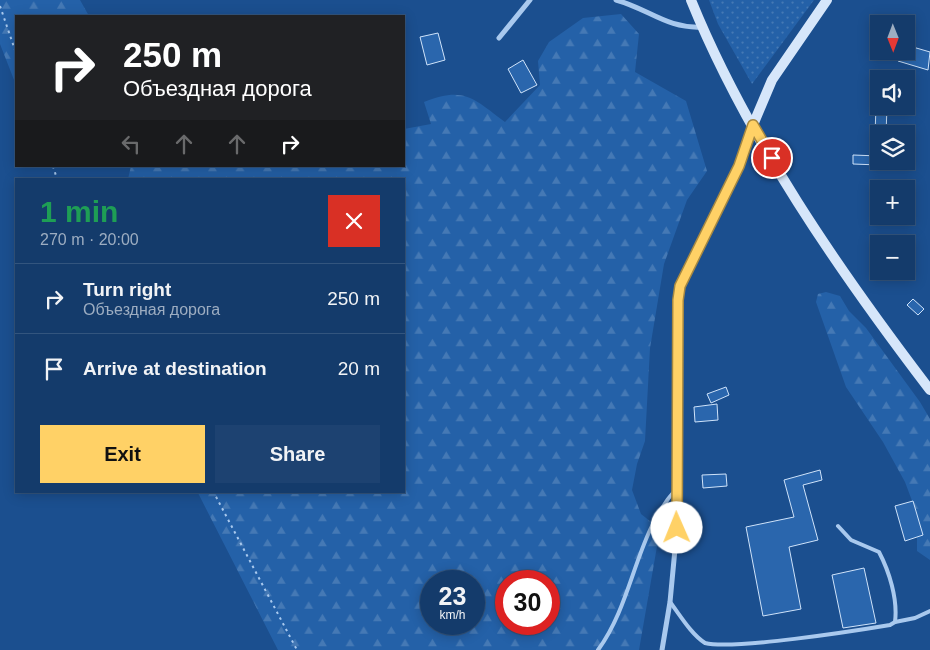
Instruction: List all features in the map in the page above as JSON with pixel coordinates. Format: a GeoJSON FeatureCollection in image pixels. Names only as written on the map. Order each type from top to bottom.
{"type":"FeatureCollection","features":[{"type":"Feature","properties":{"kind":"street"},"geometry":{"type":"LineString","coordinates":[[499,38],[530,0]]}},
{"type":"Feature","properties":{"kind":"street"},"geometry":{"type":"LineString","coordinates":[[616,0],[644,9],[670,24],[689,28],[702,27]]}},
{"type":"Feature","properties":{"kind":"street"},"geometry":{"type":"LineString","coordinates":[[691,0],[725,75],[753,125],[842,270],[930,390]]}},
{"type":"Feature","properties":{"kind":"street"},"geometry":{"type":"LineString","coordinates":[[662,650],[670,602],[677,528],[678,300],[680,286],[739,166],[753,125],[772,80],[828,0]]}},
{"type":"Feature","properties":{"kind":"lane"},"geometry":{"type":"LineString","coordinates":[[598,650],[616,623],[647,533],[664,503],[677,488]]}},
{"type":"Feature","properties":{"kind":"lane"},"geometry":{"type":"LineString","coordinates":[[838,526],[851,540],[879,552],[887,568],[896,614],[895,622]]}},
{"type":"Feature","properties":{"kind":"lane"},"geometry":{"type":"LineString","coordinates":[[670,602],[706,643],[723,647],[759,646],[890,625],[930,611]]}},
{"type":"Feature","properties":{"kind":"path"},"geometry":{"type":"LineString","coordinates":[[0,6],[15,49]]}},
{"type":"Feature","properties":{"kind":"path"},"geometry":{"type":"LineString","coordinates":[[214,493],[297,650]]}},
{"type":"Feature","properties":{"kind":"green space"},"geometry":{"type":"Polygon","coordinates":[[[0,0],[80,0],[88,15],[15,15],[15,82],[0,44],[0,0]]]}},
{"type":"Feature","properties":{"kind":"green space"},"geometry":{"type":"Polygon","coordinates":[[[709,0],[814,0],[752,84],[718,24],[709,0]]]}},
{"type":"Feature","properties":{"kind":"green space"},"geometry":{"type":"Polygon","coordinates":[[[621,14],[639,34],[635,72],[686,101],[707,171],[687,200],[664,264],[650,348],[645,441],[637,464],[632,490],[641,514],[660,529],[639,650],[278,650],[198,493],[405,493],[405,178],[128,178],[131,167],[405,167],[405,129],[431,124],[424,102],[449,95],[468,97],[484,106],[505,122],[540,85],[538,61],[549,42],[583,18],[621,14]]]}},
{"type":"Feature","properties":{"kind":"green space"},"geometry":{"type":"Polygon","coordinates":[[[826,292],[840,296],[849,311],[866,328],[920,402],[930,419],[930,560],[917,551],[917,514],[905,482],[883,442],[846,387],[816,302],[818,294],[826,292]]]}},
{"type":"Feature","properties":{"kind":"building"},"geometry":{"type":"Polygon","coordinates":[[[438,33],[445,60],[427,65],[420,37],[438,33]]]}},
{"type":"Feature","properties":{"kind":"building"},"geometry":{"type":"Polygon","coordinates":[[[915,48],[930,52],[928,70],[898,61],[915,60],[915,48]]]}},
{"type":"Feature","properties":{"kind":"building"},"geometry":{"type":"Polygon","coordinates":[[[523,60],[537,85],[521,93],[508,69],[523,60]]]}},
{"type":"Feature","properties":{"kind":"building"},"geometry":{"type":"Polygon","coordinates":[[[876,115],[887,115],[886,125],[875,125],[876,115]]]}},
{"type":"Feature","properties":{"kind":"building"},"geometry":{"type":"Polygon","coordinates":[[[853,155],[870,156],[870,165],[853,164],[853,155]]]}},
{"type":"Feature","properties":{"kind":"building"},"geometry":{"type":"Polygon","coordinates":[[[913,299],[924,309],[918,315],[907,305],[913,299]]]}},
{"type":"Feature","properties":{"kind":"building"},"geometry":{"type":"Polygon","coordinates":[[[726,387],[729,395],[711,403],[707,394],[726,387]]]}},
{"type":"Feature","properties":{"kind":"building"},"geometry":{"type":"Polygon","coordinates":[[[717,404],[718,420],[695,422],[694,407],[717,404]]]}},
{"type":"Feature","properties":{"kind":"building"},"geometry":{"type":"Polygon","coordinates":[[[820,470],[822,480],[803,485],[818,540],[789,547],[801,609],[763,616],[746,527],[794,517],[784,480],[820,470]]]}},
{"type":"Feature","properties":{"kind":"building"},"geometry":{"type":"Polygon","coordinates":[[[726,474],[727,486],[703,488],[702,475],[726,474]]]}},
{"type":"Feature","properties":{"kind":"building"},"geometry":{"type":"Polygon","coordinates":[[[913,501],[923,535],[905,541],[895,506],[913,501]]]}},
{"type":"Feature","properties":{"kind":"building"},"geometry":{"type":"Polygon","coordinates":[[[864,568],[876,623],[843,628],[832,575],[864,568]]]}},
{"type":"Feature","properties":{"kind":"route"},"geometry":{"type":"LineString","coordinates":[[677,528],[678,300],[680,286],[739,166],[753,125],[772,158]]}}]}
